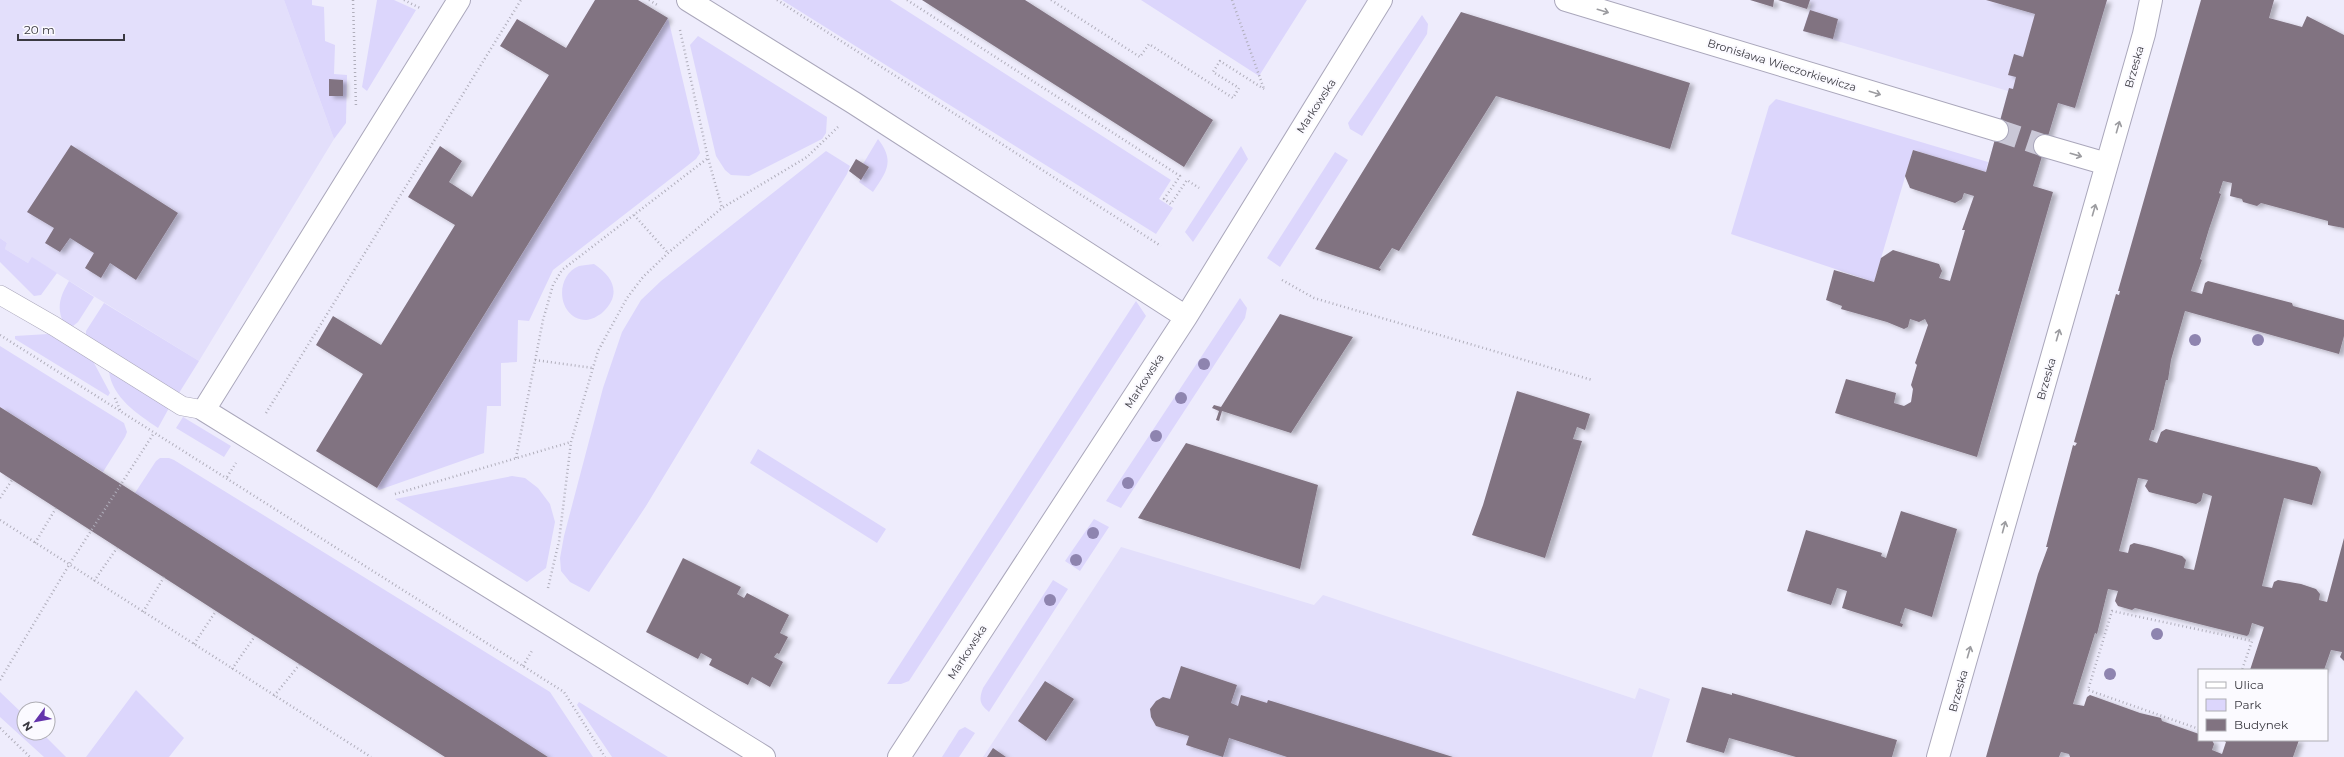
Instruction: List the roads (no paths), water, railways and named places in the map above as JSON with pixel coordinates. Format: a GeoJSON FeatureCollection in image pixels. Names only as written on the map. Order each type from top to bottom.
{"type":"FeatureCollection","features":[{"type":"Feature","properties":{"kind":"street"},"geometry":{"type":"LineString","coordinates":[[459,0],[204,410],[540,620],[764,757]]}},
{"type":"Feature","properties":{"kind":"street"},"geometry":{"type":"LineString","coordinates":[[688,0],[854,104],[1186,317]]}},
{"type":"Feature","properties":{"kind":"street","name":"Markowska"},"geometry":{"type":"LineString","coordinates":[[899,757],[1186,317],[1381,0]]}},
{"type":"Feature","properties":{"kind":"street","name":"Bronisława Wieczorkiewicza"},"geometry":{"type":"LineString","coordinates":[[1566,0],[1998,130]]}},
{"type":"Feature","properties":{"kind":"street","name":"Brzeska"},"geometry":{"type":"LineString","coordinates":[[1938,757],[2144,34],[2151,0]]}},
{"type":"Feature","properties":{"kind":"street"},"geometry":{"type":"LineString","coordinates":[[2045,146],[2107,164]]}},
{"type":"Feature","properties":{"kind":"lane"},"geometry":{"type":"LineString","coordinates":[[0,295],[54,326],[182,406],[204,410]]}},
{"type":"Feature","properties":{"kind":"tunnel"},"geometry":{"type":"LineString","coordinates":[[1997,130],[2045,146]]}}]}
